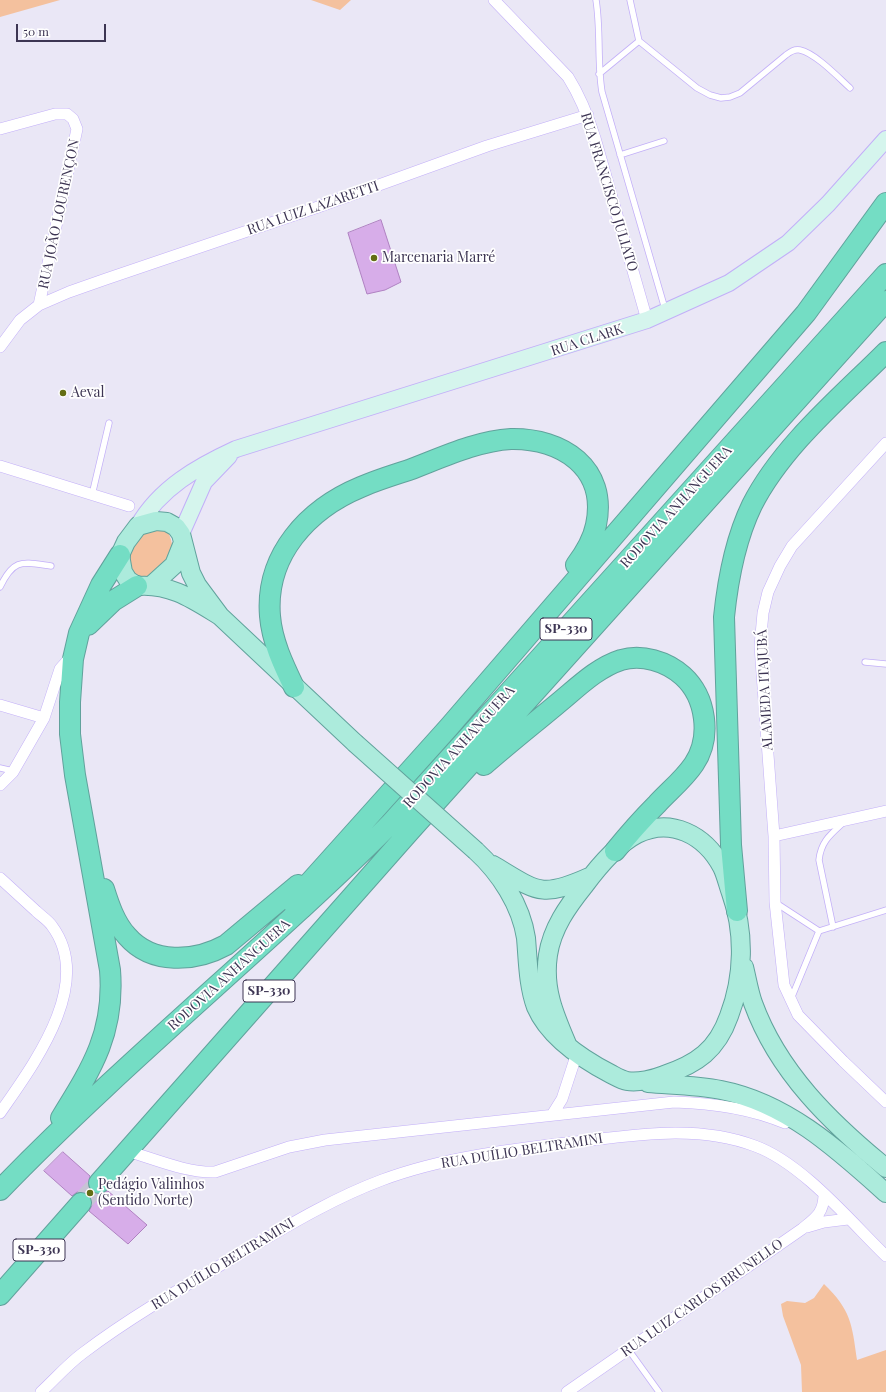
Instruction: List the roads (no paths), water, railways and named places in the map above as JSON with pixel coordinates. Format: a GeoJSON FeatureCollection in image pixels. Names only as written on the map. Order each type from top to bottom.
{"type":"FeatureCollection","features":[{"type":"Feature","properties":{"kind":"highway"},"geometry":{"type":"LineString","coordinates":[[232,972],[345,842],[449,727],[542,617],[806,313],[886,203]]}},
{"type":"Feature","properties":{"kind":"highway","name":"RODOVIA ANHANGUERA"},"geometry":{"type":"LineString","coordinates":[[0,1190],[46,1142],[232,972],[391,823],[886,274]]}},
{"type":"Feature","properties":{"kind":"highway","name":"RODOVIA ANHANGUERA"},"geometry":{"type":"LineString","coordinates":[[99,1183],[410,831],[886,301]]}},
{"type":"Feature","properties":{"kind":"highway"},"geometry":{"type":"LineString","coordinates":[[737,911],[731,845],[724,617],[727,584],[735,551],[752,505],[772,474],[795,444],[886,352]]}},
{"type":"Feature","properties":{"kind":"highway"},"geometry":{"type":"LineString","coordinates":[[294,687],[275,642],[270,616],[270,599],[271,587],[278,563],[284,550],[297,530],[319,511],[360,487],[471,448],[510,439],[540,441],[554,445],[572,455],[582,465],[592,481],[598,503],[593,535],[581,558],[542,617]]}},
{"type":"Feature","properties":{"kind":"highway"},"geometry":{"type":"LineString","coordinates":[[120,555],[101,585],[79,634],[73,659],[70,702],[70,734],[75,776],[86,827],[105,892],[120,927],[136,944],[147,951],[177,958],[201,956],[226,945],[286,896],[345,842]]}},
{"type":"Feature","properties":{"kind":"highway"},"geometry":{"type":"LineString","coordinates":[[79,634],[99,612],[113,601],[144,586]]}},
{"type":"Feature","properties":{"kind":"highway"},"geometry":{"type":"LineString","coordinates":[[410,831],[495,755],[592,676],[607,666],[620,661],[645,658],[661,662],[675,670],[687,680],[694,690],[701,704],[704,717],[703,744],[698,758],[691,769],[614,851]]}},
{"type":"Feature","properties":{"kind":"highway"},"geometry":{"type":"LineString","coordinates":[[46,1142],[96,1059],[106,1028],[111,998],[110,970],[95,892],[86,827]]}},
{"type":"Feature","properties":{"kind":"highway","name":"SP-330"},"geometry":{"type":"LineString","coordinates":[[0,1295],[81,1203]]}},
{"type":"Feature","properties":{"kind":"main road"},"geometry":{"type":"LineString","coordinates":[[220,616],[189,597],[171,589],[144,586],[128,580],[123,572],[120,555],[126,542],[138,526],[156,521],[167,522],[176,527],[182,539],[191,573],[197,585],[220,616],[355,743],[482,856],[529,886],[543,890],[559,889],[591,877]]}},
{"type":"Feature","properties":{"kind":"main road"},"geometry":{"type":"LineString","coordinates":[[144,586],[174,565],[182,539]]}},
{"type":"Feature","properties":{"kind":"main road"},"geometry":{"type":"LineString","coordinates":[[572,1048],[551,1006],[547,980],[548,955],[554,931],[569,905],[591,877],[614,851],[635,835],[664,827],[681,830],[692,834],[709,850],[722,867],[737,911],[741,957],[753,1003],[771,1042],[786,1067],[817,1106],[847,1136],[886,1168]]}},
{"type":"Feature","properties":{"kind":"main road"},"geometry":{"type":"LineString","coordinates":[[482,856],[510,895],[520,916],[526,940],[528,972],[537,1008],[546,1025],[557,1037],[593,1065],[628,1081],[720,1090],[772,1106],[812,1130],[842,1153],[886,1192]]}},
{"type":"Feature","properties":{"kind":"main road"},"geometry":{"type":"LineString","coordinates":[[628,1081],[653,1079],[679,1070],[696,1062],[710,1051],[727,1022],[737,995],[741,957]]}},
{"type":"Feature","properties":{"kind":"street","name":"RUA FRANCISCO JULIATO"},"geometry":{"type":"LineString","coordinates":[[494,0],[568,77],[588,115],[647,320]]}},
{"type":"Feature","properties":{"kind":"street","name":"RUA JOÃO LOURENÇON"},"geometry":{"type":"LineString","coordinates":[[0,129],[55,114],[67,114],[73,119],[77,129],[39,305],[20,320],[0,347]]}},
{"type":"Feature","properties":{"kind":"street","name":"RUA LUIZ LAZARETTI"},"geometry":{"type":"LineString","coordinates":[[39,305],[69,292],[318,207],[487,146],[588,115]]}},
{"type":"Feature","properties":{"kind":"street","name":"RUA CLARK"},"geometry":{"type":"LineString","coordinates":[[138,526],[147,511],[191,471],[236,449],[647,320],[729,283],[788,243],[828,204],[886,139]]}},
{"type":"Feature","properties":{"kind":"street","name":"ALAMEDA ITAJUBÁ"},"geometry":{"type":"LineString","coordinates":[[886,443],[792,546],[780,566],[768,592],[763,613],[760,646],[774,836],[775,902],[784,985],[790,1001],[798,1015],[886,1102]]}},
{"type":"Feature","properties":{"kind":"street","name":"RUA CLARK"},"geometry":{"type":"LineString","coordinates":[[182,539],[204,482],[236,449]]}},
{"type":"Feature","properties":{"kind":"street"},"geometry":{"type":"LineString","coordinates":[[0,466],[129,506]]}},
{"type":"Feature","properties":{"kind":"street"},"geometry":{"type":"LineString","coordinates":[[0,785],[13,772],[44,718],[60,669],[68,660],[73,659]]}},
{"type":"Feature","properties":{"kind":"street"},"geometry":{"type":"LineString","coordinates":[[0,705],[44,718]]}},
{"type":"Feature","properties":{"kind":"street"},"geometry":{"type":"LineString","coordinates":[[774,836],[886,812]]}},
{"type":"Feature","properties":{"kind":"street"},"geometry":{"type":"LineString","coordinates":[[0,878],[52,925],[61,943],[66,963],[66,981],[56,1019],[39,1056],[0,1113]]}},
{"type":"Feature","properties":{"kind":"street"},"geometry":{"type":"LineString","coordinates":[[552,1115],[562,1099],[572,1048]]}},
{"type":"Feature","properties":{"kind":"street"},"geometry":{"type":"LineString","coordinates":[[127,1151],[188,1170],[203,1173],[215,1172],[289,1147],[325,1140],[674,1102],[700,1102],[750,1110],[794,1127],[812,1130]]}},
{"type":"Feature","properties":{"kind":"street","name":"RUA DUÍLIO BELTRAMINI"},"geometry":{"type":"LineString","coordinates":[[41,1392],[82,1354],[94,1345],[196,1279],[314,1210],[382,1180],[449,1160],[516,1149],[640,1134],[682,1132],[724,1136],[757,1146],[775,1155],[800,1172],[886,1256]]}},
{"type":"Feature","properties":{"kind":"street","name":"RUA LUIZ CARLOS BRUNELLO"},"geometry":{"type":"LineString","coordinates":[[567,1392],[802,1229],[816,1217],[823,1208],[824,1196]]}},
{"type":"Feature","properties":{"kind":"street"},"geometry":{"type":"LineString","coordinates":[[802,1229],[824,1222],[848,1219]]}},
{"type":"Feature","properties":{"kind":"lane"},"geometry":{"type":"LineString","coordinates":[[596,0],[599,74],[606,107],[666,312]]}},
{"type":"Feature","properties":{"kind":"lane"},"geometry":{"type":"LineString","coordinates":[[630,0],[639,40],[697,88],[710,95],[730,97],[740,93],[786,55],[793,51],[799,50],[809,53],[850,88]]}},
{"type":"Feature","properties":{"kind":"lane"},"geometry":{"type":"LineString","coordinates":[[599,74],[639,40]]}},
{"type":"Feature","properties":{"kind":"lane"},"geometry":{"type":"LineString","coordinates":[[620,155],[664,141]]}},
{"type":"Feature","properties":{"kind":"lane"},"geometry":{"type":"LineString","coordinates":[[92,495],[109,423]]}},
{"type":"Feature","properties":{"kind":"lane"},"geometry":{"type":"LineString","coordinates":[[0,587],[8,571],[18,564],[28,563],[51,566]]}},
{"type":"Feature","properties":{"kind":"lane"},"geometry":{"type":"LineString","coordinates":[[865,662],[886,664]]}},
{"type":"Feature","properties":{"kind":"lane"},"geometry":{"type":"LineString","coordinates":[[0,768],[13,772]]}},
{"type":"Feature","properties":{"kind":"lane"},"geometry":{"type":"LineString","coordinates":[[833,927],[819,860],[820,852],[827,837],[846,821]]}},
{"type":"Feature","properties":{"kind":"lane"},"geometry":{"type":"LineString","coordinates":[[775,902],[819,931],[886,910]]}},
{"type":"Feature","properties":{"kind":"lane"},"geometry":{"type":"LineString","coordinates":[[790,1001],[819,931]]}},
{"type":"Feature","properties":{"kind":"lane"},"geometry":{"type":"LineString","coordinates":[[628,1349],[659,1392]]}},
{"type":"Feature","properties":{"kind":"tunnel"},"geometry":{"type":"LineString","coordinates":[[81,1203],[99,1183]]}},
{"type":"Feature","properties":{"kind":"place","name":"Marcenaria Marré"},"geometry":{"type":"Point","coordinates":[374,258]}},
{"type":"Feature","properties":{"kind":"place","name":"Aeval"},"geometry":{"type":"Point","coordinates":[63,393]}},
{"type":"Feature","properties":{"kind":"place","name":"Pedágio Valinhos (Sentido Norte)"},"geometry":{"type":"Point","coordinates":[90,1193]}}]}
